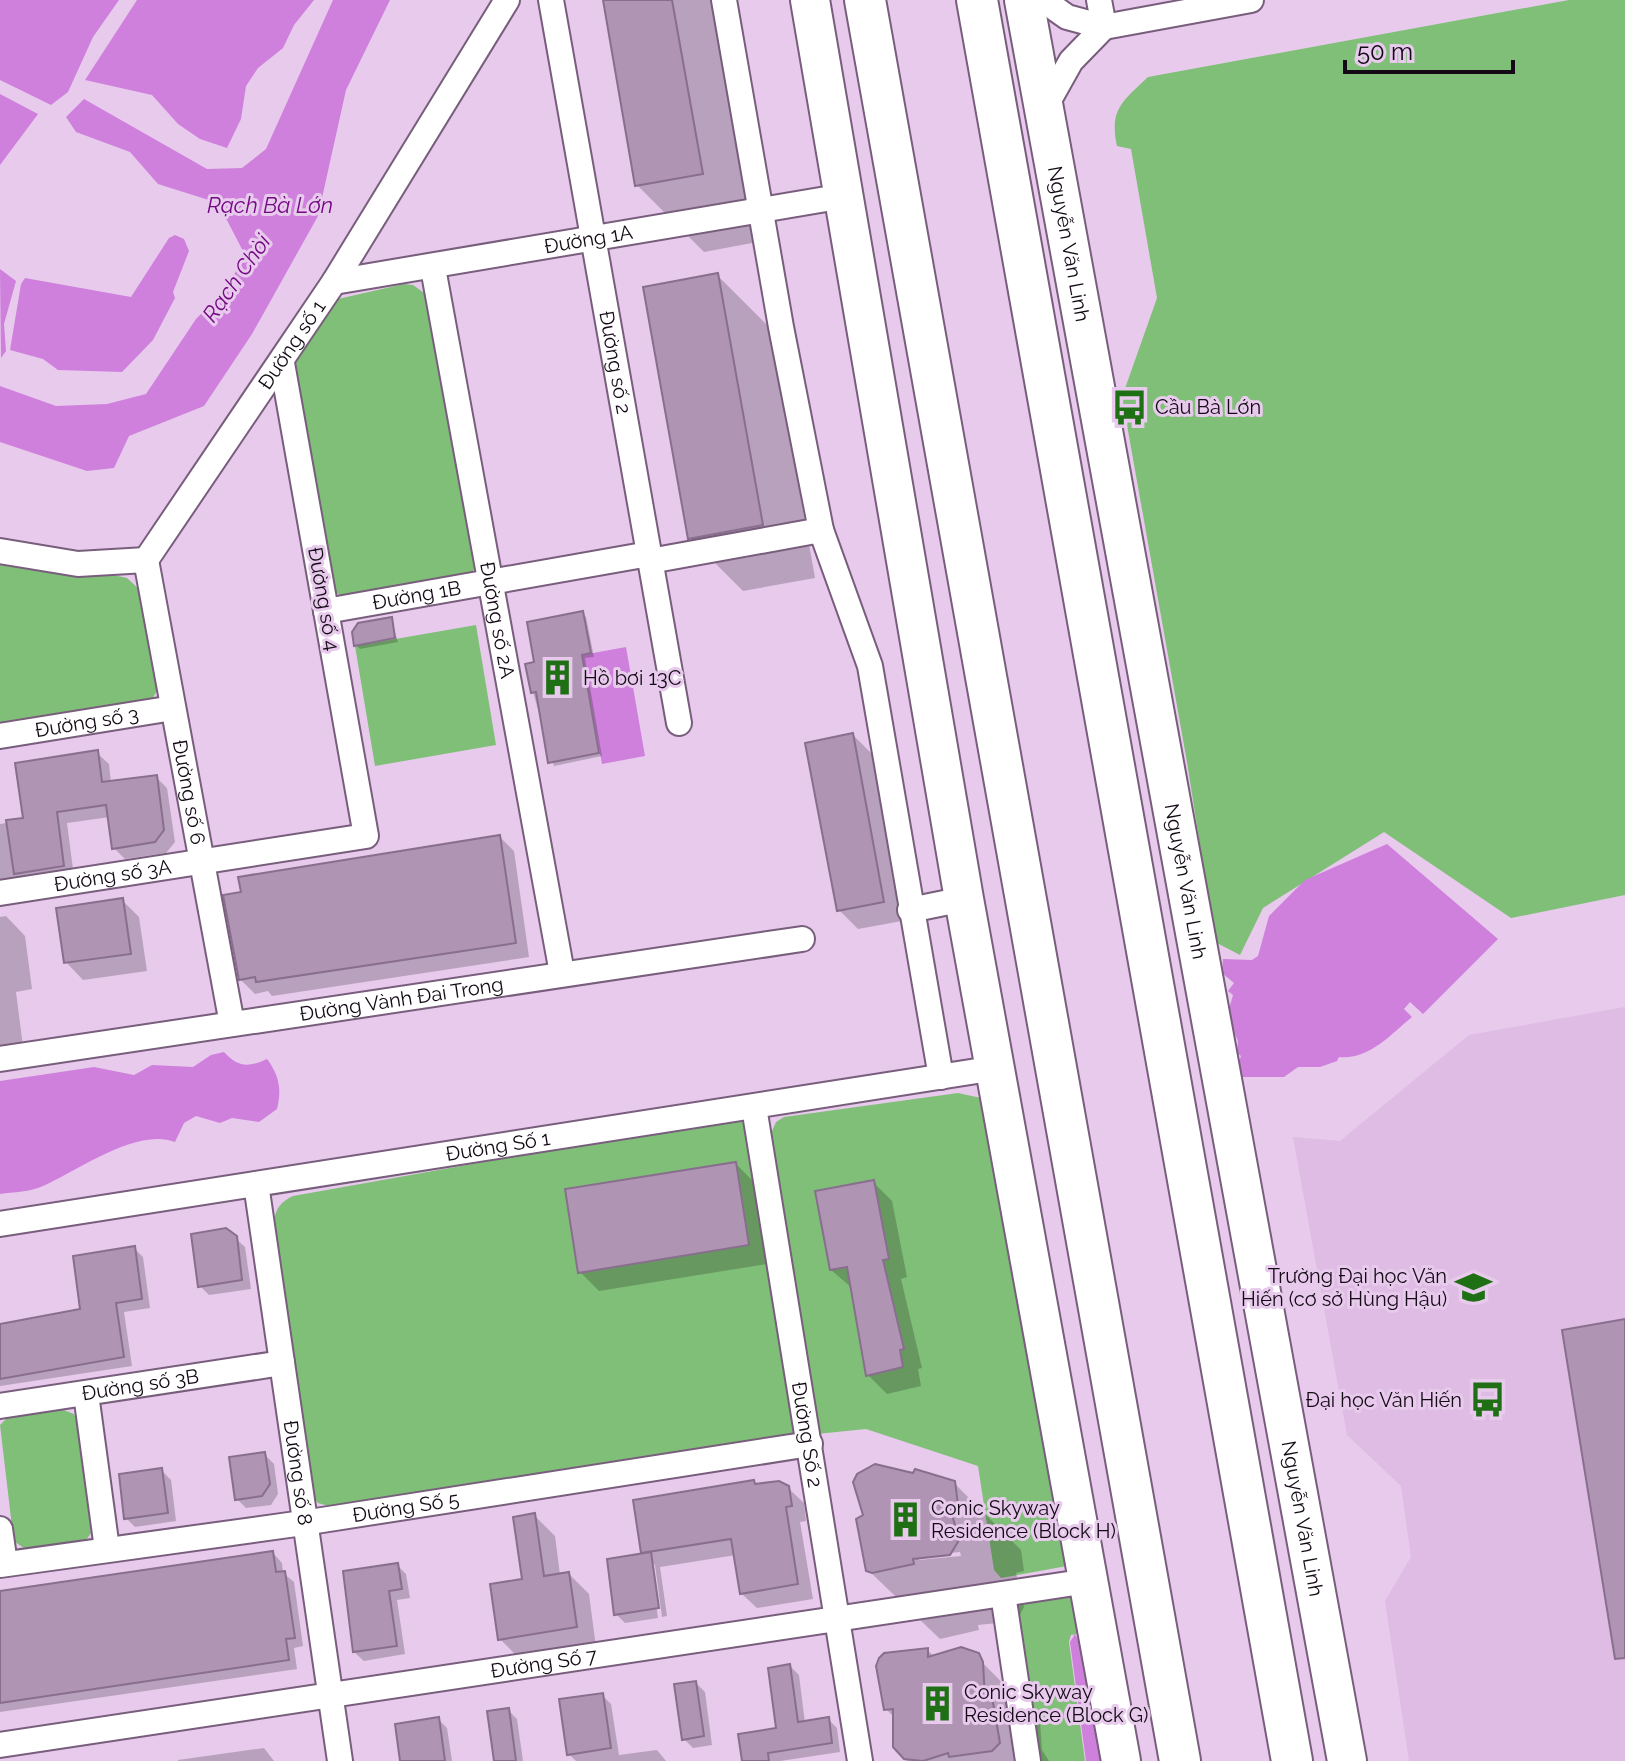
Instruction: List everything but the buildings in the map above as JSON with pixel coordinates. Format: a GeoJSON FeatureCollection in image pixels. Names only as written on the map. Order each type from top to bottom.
{"type":"FeatureCollection","features":[{"type":"Feature","properties":{"kind":"highway"},"geometry":{"type":"LineString","coordinates":[[865,0],[1180,1761]]}},
{"type":"Feature","properties":{"kind":"highway"},"geometry":{"type":"LineString","coordinates":[[977,0],[1093,667],[1292,1761]]}},
{"type":"Feature","properties":{"kind":"main road"},"geometry":{"type":"LineString","coordinates":[[810,0],[964,899],[1121,1761]]}},
{"type":"Feature","properties":{"kind":"main road","name":"Nguyễn Văn Linh"},"geometry":{"type":"LineString","coordinates":[[1024,0],[1347,1761]]}},
{"type":"Feature","properties":{"kind":"main road"},"geometry":{"type":"LineString","coordinates":[[1093,667],[1143,660]]}},
{"type":"Feature","properties":{"kind":"main road"},"geometry":{"type":"LineString","coordinates":[[1251,1546],[1306,1536]]}},
{"type":"Feature","properties":{"kind":"street","name":"Đường số 1"},"geometry":{"type":"LineString","coordinates":[[146,560],[282,363],[507,0]]}},
{"type":"Feature","properties":{"kind":"street","name":"Đường số 2"},"geometry":{"type":"LineString","coordinates":[[551,0],[679,723]]}},
{"type":"Feature","properties":{"kind":"street"},"geometry":{"type":"LineString","coordinates":[[724,0],[821,530],[870,666],[941,1077]]}},
{"type":"Feature","properties":{"kind":"street"},"geometry":{"type":"LineString","coordinates":[[1043,0],[1067,17],[1104,27],[1251,0]]}},
{"type":"Feature","properties":{"kind":"street"},"geometry":{"type":"LineString","coordinates":[[1099,0],[1104,27]]}},
{"type":"Feature","properties":{"kind":"street"},"geometry":{"type":"LineString","coordinates":[[1043,111],[1071,61],[1104,27]]}},
{"type":"Feature","properties":{"kind":"street","name":"Đường 1A"},"geometry":{"type":"LineString","coordinates":[[334,282],[433,268],[844,196]]}},
{"type":"Feature","properties":{"kind":"street","name":"Đường số 2A"},"geometry":{"type":"LineString","coordinates":[[433,268],[562,973]]}},
{"type":"Feature","properties":{"kind":"street","name":"Đường số 4"},"geometry":{"type":"LineString","coordinates":[[282,363],[366,836]]}},
{"type":"Feature","properties":{"kind":"street","name":"Đường 1B"},"geometry":{"type":"LineString","coordinates":[[326,611],[821,530]]}},
{"type":"Feature","properties":{"kind":"street"},"geometry":{"type":"LineString","coordinates":[[0,551],[78,564],[146,560]]}},
{"type":"Feature","properties":{"kind":"street","name":"Đường số 6"},"geometry":{"type":"LineString","coordinates":[[146,560],[232,1024]]}},
{"type":"Feature","properties":{"kind":"street","name":"Đường số 3"},"geometry":{"type":"LineString","coordinates":[[0,736],[173,708]]}},
{"type":"Feature","properties":{"kind":"street","name":"Đường số 3A"},"geometry":{"type":"LineString","coordinates":[[0,893],[366,836]]}},
{"type":"Feature","properties":{"kind":"street"},"geometry":{"type":"LineString","coordinates":[[910,910],[964,899]]}},
{"type":"Feature","properties":{"kind":"street","name":"Đường Vành Đai Trong"},"geometry":{"type":"LineString","coordinates":[[0,1059],[802,939]]}},
{"type":"Feature","properties":{"kind":"street","name":"Đường Số 1"},"geometry":{"type":"LineString","coordinates":[[0,1224],[996,1068]]}},
{"type":"Feature","properties":{"kind":"street","name":"Đường Số 2"},"geometry":{"type":"LineString","coordinates":[[754,1107],[860,1761]]}},
{"type":"Feature","properties":{"kind":"street","name":"Đường số 8"},"geometry":{"type":"LineString","coordinates":[[256,1184],[340,1761]]}},
{"type":"Feature","properties":{"kind":"street","name":"Đường số 3B"},"geometry":{"type":"LineString","coordinates":[[0,1406],[282,1363]]}},
{"type":"Feature","properties":{"kind":"street"},"geometry":{"type":"LineString","coordinates":[[86,1394],[107,1549]]}},
{"type":"Feature","properties":{"kind":"street","name":"Đường Số 5"},"geometry":{"type":"LineString","coordinates":[[2,1564],[303,1523],[810,1444]]}},
{"type":"Feature","properties":{"kind":"street"},"geometry":{"type":"LineString","coordinates":[[0,1529],[2,1564]]}},
{"type":"Feature","properties":{"kind":"street","name":"Đường Số 7"},"geometry":{"type":"LineString","coordinates":[[0,1745],[1088,1581]]}},
{"type":"Feature","properties":{"kind":"street"},"geometry":{"type":"LineString","coordinates":[[1003,1594],[1028,1761]]}},
{"type":"Feature","properties":{"kind":"shaded area","name":"Trường Đại học Văn Hiến (cơ sở Hùng Hậu)"},"geometry":{"type":"Polygon","coordinates":[[[1625,1007],[1625,1761],[1409,1761],[1385,1601],[1411,1557],[1401,1486],[1347,1435],[1293,1137],[1340,1141],[1469,1035],[1625,1007]]]}},
{"type":"Feature","properties":{"kind":"green space"},"geometry":{"type":"Polygon","coordinates":[[[1569,0],[1625,0],[1625,895],[1511,918],[1384,832],[1263,908],[1240,955],[1215,942],[1187,762],[1122,397],[1157,298],[1131,149],[1117,146],[1117,114],[1125,100],[1148,77],[1569,0]]]}},
{"type":"Feature","properties":{"kind":"green space"},"geometry":{"type":"Polygon","coordinates":[[[404,284],[413,285],[427,295],[477,565],[470,575],[344,598],[334,591],[294,364],[338,299],[404,284]]]}},
{"type":"Feature","properties":{"kind":"green space"},"geometry":{"type":"Polygon","coordinates":[[[0,557],[127,578],[141,591],[158,689],[151,701],[0,728],[0,557]]]}},
{"type":"Feature","properties":{"kind":"green space"},"geometry":{"type":"Polygon","coordinates":[[[476,625],[496,745],[375,766],[355,646],[476,625]]]}},
{"type":"Feature","properties":{"kind":"green space"},"geometry":{"type":"Polygon","coordinates":[[[958,1093],[981,1098],[1067,1566],[1001,1578],[994,1570],[978,1466],[866,1429],[817,1434],[769,1138],[776,1122],[784,1117],[958,1093]]]}},
{"type":"Feature","properties":{"kind":"green space"},"geometry":{"type":"Polygon","coordinates":[[[724,1119],[740,1120],[745,1125],[795,1430],[792,1435],[332,1507],[318,1503],[312,1496],[274,1227],[280,1205],[293,1196],[724,1119]]]}},
{"type":"Feature","properties":{"kind":"green space"},"geometry":{"type":"Polygon","coordinates":[[[58,1408],[74,1414],[78,1425],[91,1533],[84,1543],[27,1550],[15,1542],[13,1535],[0,1425],[9,1416],[58,1408]]]}},
{"type":"Feature","properties":{"kind":"green space"},"geometry":{"type":"Polygon","coordinates":[[[1069,1596],[1075,1599],[1085,1633],[1071,1635],[1069,1642],[1085,1761],[1038,1761],[1015,1606],[1069,1596]]]}},
{"type":"Feature","properties":{"kind":"water"},"geometry":{"type":"Polygon","coordinates":[[[0,0],[119,0],[93,37],[68,92],[51,105],[0,80],[0,0]]]}},
{"type":"Feature","properties":{"kind":"water"},"geometry":{"type":"Polygon","coordinates":[[[137,0],[314,0],[294,25],[283,48],[258,68],[246,86],[241,119],[227,148],[200,139],[178,124],[152,95],[85,80],[137,0]]]}},
{"type":"Feature","properties":{"kind":"water","name":"Rạch Bà Lớn"},"geometry":{"type":"Polygon","coordinates":[[[333,0],[390,0],[346,90],[318,216],[252,334],[204,406],[129,436],[114,468],[87,471],[0,442],[0,386],[56,406],[107,404],[146,394],[196,319],[230,284],[244,253],[218,203],[158,184],[130,152],[76,132],[66,117],[84,99],[207,169],[242,168],[266,149],[333,0]]]}},
{"type":"Feature","properties":{"kind":"water"},"geometry":{"type":"Polygon","coordinates":[[[0,94],[38,114],[0,165],[0,94]]]}},
{"type":"Feature","properties":{"kind":"water"},"geometry":{"type":"Polygon","coordinates":[[[175,235],[184,239],[189,251],[173,292],[175,298],[153,340],[122,372],[58,370],[43,359],[10,350],[21,284],[25,278],[131,297],[169,238],[175,235]]]}},
{"type":"Feature","properties":{"kind":"water"},"geometry":{"type":"Polygon","coordinates":[[[0,269],[16,281],[4,324],[6,351],[1,358],[0,269]]]}},
{"type":"Feature","properties":{"kind":"water"},"geometry":{"type":"Polygon","coordinates":[[[626,647],[645,756],[602,764],[582,655],[626,647]]]}},
{"type":"Feature","properties":{"kind":"water"},"geometry":{"type":"Polygon","coordinates":[[[1387,844],[1498,939],[1423,1014],[1410,1002],[1404,1009],[1412,1017],[1360,1055],[1339,1057],[1337,1061],[1320,1067],[1298,1067],[1284,1077],[1239,1077],[1236,1070],[1241,1056],[1237,1053],[1238,1041],[1227,1016],[1233,995],[1228,991],[1234,983],[1222,973],[1223,959],[1252,960],[1258,956],[1269,916],[1305,880],[1387,844]]]}},
{"type":"Feature","properties":{"kind":"water"},"geometry":{"type":"Polygon","coordinates":[[[224,1052],[234,1061],[244,1064],[267,1059],[274,1071],[279,1089],[277,1109],[259,1122],[232,1118],[220,1123],[196,1116],[184,1123],[175,1142],[143,1140],[126,1145],[38,1188],[0,1194],[0,1081],[94,1067],[134,1075],[152,1065],[193,1067],[211,1055],[224,1052]]]}},
{"type":"Feature","properties":{"kind":"water"},"geometry":{"type":"Polygon","coordinates":[[[1075,1634],[1081,1645],[1101,1761],[1086,1761],[1070,1642],[1075,1634]]]}},
{"type":"Feature","properties":{"kind":"place","name":"Cầu Bà Lớn"},"geometry":{"type":"Point","coordinates":[1129,407]}},
{"type":"Feature","properties":{"kind":"place","name":"Hồ bơi 13C"},"geometry":{"type":"Point","coordinates":[557,678]}},
{"type":"Feature","properties":{"kind":"place","name":"Trường Đại học Văn Hiến (cơ sở Hùng Hậu)"},"geometry":{"type":"Point","coordinates":[1473,1288]}},
{"type":"Feature","properties":{"kind":"place","name":"Đại học Văn Hiến"},"geometry":{"type":"Point","coordinates":[1488,1400]}},
{"type":"Feature","properties":{"kind":"place","name":"Conic Skyway Residence (Block H)"},"geometry":{"type":"Point","coordinates":[905,1520]}},
{"type":"Feature","properties":{"kind":"place","name":"Conic Skyway Residence (Block G)"},"geometry":{"type":"Point","coordinates":[938,1703]}},
{"type":"Feature","properties":{"kind":"water label","name":"Rạch Chòi"},"geometry":{"type":"Point","coordinates":[236,278]}}]}
